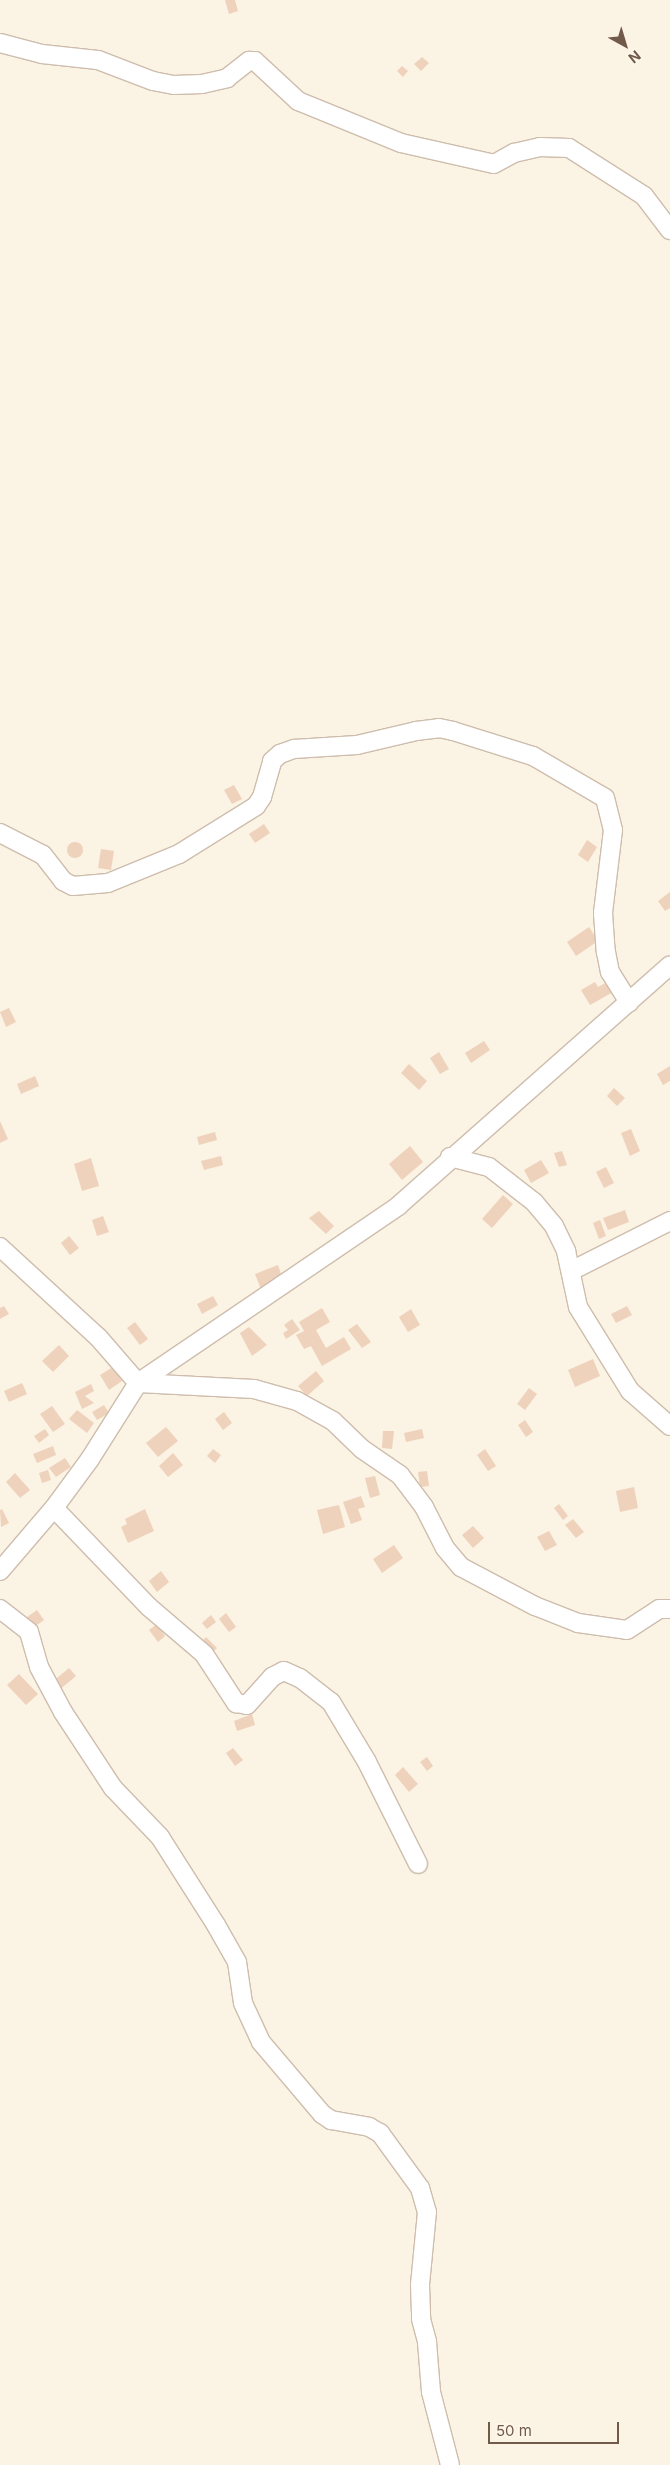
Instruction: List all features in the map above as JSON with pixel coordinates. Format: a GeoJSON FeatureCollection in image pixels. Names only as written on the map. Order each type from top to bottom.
{"type":"FeatureCollection","features":[{"type":"Feature","properties":{"kind":"street"},"geometry":{"type":"LineString","coordinates":[[0,43],[42,54],[98,60],[153,81],[174,85],[202,84],[227,78],[249,61],[255,60],[298,101],[401,143],[494,164],[514,152],[540,147],[569,148],[644,196],[670,230]]}},
{"type":"Feature","properties":{"kind":"street"},"geometry":{"type":"LineString","coordinates":[[0,833],[43,855],[63,881],[73,886],[108,883],[173,857],[256,806],[262,797],[272,761],[280,754],[294,749],[358,746],[416,731],[439,728],[453,731],[533,756],[605,798],[613,830],[603,913],[606,952],[610,972],[629,1002]]}},
{"type":"Feature","properties":{"kind":"street"},"geometry":{"type":"LineString","coordinates":[[0,1571],[54,1508],[90,1459],[138,1383],[398,1206],[450,1157],[670,965]]}},
{"type":"Feature","properties":{"kind":"street"},"geometry":{"type":"LineString","coordinates":[[450,1157],[489,1167],[534,1202],[554,1226],[571,1271],[578,1307],[630,1391],[670,1426]]}},
{"type":"Feature","properties":{"kind":"street"},"geometry":{"type":"LineString","coordinates":[[571,1271],[670,1221]]}},
{"type":"Feature","properties":{"kind":"street"},"geometry":{"type":"LineString","coordinates":[[0,1247],[98,1337],[138,1383],[254,1389],[297,1401],[314,1410],[400,1475],[424,1507],[445,1548],[461,1567],[535,1606],[578,1623],[627,1630],[659,1609],[670,1609]]}},
{"type":"Feature","properties":{"kind":"street"},"geometry":{"type":"LineString","coordinates":[[54,1508],[149,1607],[204,1654],[236,1703],[247,1705],[272,1677],[284,1671],[300,1678],[332,1702],[367,1762],[418,1864]]}},
{"type":"Feature","properties":{"kind":"street"},"geometry":{"type":"LineString","coordinates":[[0,1610],[29,1632],[43,1675],[63,1712],[114,1788],[160,1837],[220,1932],[237,1962],[243,2003],[261,2042],[322,2114],[331,2120],[369,2127],[380,2133],[420,2188],[427,2212],[420,2285],[421,2319],[427,2342],[431,2392],[450,2465]]}},
{"type":"Feature","properties":{"kind":"building"},"geometry":{"type":"Polygon","coordinates":[[[225,0],[235,0],[238,11],[229,14],[225,0]]]}},
{"type":"Feature","properties":{"kind":"building"},"geometry":{"type":"Polygon","coordinates":[[[422,57],[429,63],[421,71],[414,64],[422,57]]]}},
{"type":"Feature","properties":{"kind":"building"},"geometry":{"type":"Polygon","coordinates":[[[402,66],[408,71],[403,77],[397,71],[402,66]]]}},
{"type":"Feature","properties":{"kind":"building"},"geometry":{"type":"Polygon","coordinates":[[[234,785],[242,799],[232,804],[224,790],[234,785]]]}},
{"type":"Feature","properties":{"kind":"building"},"geometry":{"type":"Polygon","coordinates":[[[264,824],[270,833],[255,843],[249,834],[264,824]]]}},
{"type":"Feature","properties":{"kind":"building"},"geometry":{"type":"Polygon","coordinates":[[[587,840],[597,847],[588,862],[578,855],[587,840]]]}},
{"type":"Feature","properties":{"kind":"building"},"geometry":{"type":"Polygon","coordinates":[[[72,842],[78,842],[83,847],[81,856],[72,858],[67,853],[67,847],[72,842]]]}},
{"type":"Feature","properties":{"kind":"building"},"geometry":{"type":"Polygon","coordinates":[[[101,849],[114,851],[111,870],[98,868],[101,849]]]}},
{"type":"Feature","properties":{"kind":"building"},"geometry":{"type":"Polygon","coordinates":[[[670,892],[670,908],[665,911],[658,901],[670,892]]]}},
{"type":"Feature","properties":{"kind":"building"},"geometry":{"type":"Polygon","coordinates":[[[589,927],[598,941],[576,956],[567,942],[589,927]]]}},
{"type":"Feature","properties":{"kind":"building"},"geometry":{"type":"Polygon","coordinates":[[[609,981],[615,991],[590,1005],[581,990],[595,982],[598,987],[609,981]]]}},
{"type":"Feature","properties":{"kind":"building"},"geometry":{"type":"Polygon","coordinates":[[[9,1008],[16,1022],[6,1027],[0,1012],[9,1008]]]}},
{"type":"Feature","properties":{"kind":"building"},"geometry":{"type":"Polygon","coordinates":[[[484,1041],[490,1050],[471,1063],[465,1053],[484,1041]]]}},
{"type":"Feature","properties":{"kind":"building"},"geometry":{"type":"Polygon","coordinates":[[[439,1052],[449,1069],[440,1074],[430,1058],[439,1052]]]}},
{"type":"Feature","properties":{"kind":"building"},"geometry":{"type":"Polygon","coordinates":[[[409,1064],[427,1081],[419,1090],[401,1073],[409,1064]]]}},
{"type":"Feature","properties":{"kind":"building"},"geometry":{"type":"Polygon","coordinates":[[[670,1066],[670,1081],[663,1085],[657,1074],[670,1066]]]}},
{"type":"Feature","properties":{"kind":"building"},"geometry":{"type":"Polygon","coordinates":[[[35,1076],[39,1086],[21,1094],[17,1084],[35,1076]]]}},
{"type":"Feature","properties":{"kind":"building"},"geometry":{"type":"Polygon","coordinates":[[[614,1088],[625,1098],[617,1106],[607,1096],[614,1088]]]}},
{"type":"Feature","properties":{"kind":"building"},"geometry":{"type":"Polygon","coordinates":[[[0,1121],[8,1139],[0,1143],[0,1121]]]}},
{"type":"Feature","properties":{"kind":"building"},"geometry":{"type":"Polygon","coordinates":[[[631,1129],[640,1151],[630,1156],[621,1133],[631,1129]]]}},
{"type":"Feature","properties":{"kind":"building"},"geometry":{"type":"Polygon","coordinates":[[[215,1132],[217,1140],[199,1145],[197,1137],[215,1132]]]}},
{"type":"Feature","properties":{"kind":"building"},"geometry":{"type":"Polygon","coordinates":[[[410,1146],[423,1162],[402,1180],[389,1164],[410,1146]]]}},
{"type":"Feature","properties":{"kind":"building"},"geometry":{"type":"Polygon","coordinates":[[[562,1151],[567,1165],[559,1167],[554,1153],[562,1151]]]}},
{"type":"Feature","properties":{"kind":"building"},"geometry":{"type":"Polygon","coordinates":[[[221,1156],[223,1165],[204,1170],[201,1161],[221,1156]]]}},
{"type":"Feature","properties":{"kind":"building"},"geometry":{"type":"Polygon","coordinates":[[[91,1158],[99,1186],[82,1191],[74,1164],[91,1158]]]}},
{"type":"Feature","properties":{"kind":"building"},"geometry":{"type":"Polygon","coordinates":[[[541,1160],[549,1173],[531,1183],[524,1170],[541,1160]]]}},
{"type":"Feature","properties":{"kind":"building"},"geometry":{"type":"Polygon","coordinates":[[[606,1167],[614,1183],[604,1188],[596,1172],[606,1167]]]}},
{"type":"Feature","properties":{"kind":"building"},"geometry":{"type":"Polygon","coordinates":[[[503,1195],[513,1204],[492,1228],[482,1219],[503,1195]]]}},
{"type":"Feature","properties":{"kind":"building"},"geometry":{"type":"Polygon","coordinates":[[[625,1210],[629,1222],[608,1230],[603,1218],[625,1210]]]}},
{"type":"Feature","properties":{"kind":"building"},"geometry":{"type":"Polygon","coordinates":[[[319,1211],[334,1226],[326,1234],[309,1218],[319,1211]]]}},
{"type":"Feature","properties":{"kind":"building"},"geometry":{"type":"Polygon","coordinates":[[[103,1216],[109,1232],[97,1236],[92,1220],[103,1216]]]}},
{"type":"Feature","properties":{"kind":"building"},"geometry":{"type":"Polygon","coordinates":[[[600,1220],[606,1236],[599,1239],[593,1223],[600,1220]]]}},
{"type":"Feature","properties":{"kind":"building"},"geometry":{"type":"Polygon","coordinates":[[[69,1236],[79,1248],[70,1255],[61,1243],[69,1236]]]}},
{"type":"Feature","properties":{"kind":"building"},"geometry":{"type":"Polygon","coordinates":[[[278,1265],[284,1283],[262,1292],[255,1274],[278,1265]]]}},
{"type":"Feature","properties":{"kind":"building"},"geometry":{"type":"Polygon","coordinates":[[[213,1296],[218,1305],[202,1314],[197,1304],[213,1296]]]}},
{"type":"Feature","properties":{"kind":"building"},"geometry":{"type":"Polygon","coordinates":[[[4,1306],[9,1314],[0,1319],[0,1308],[4,1306]]]}},
{"type":"Feature","properties":{"kind":"building"},"geometry":{"type":"Polygon","coordinates":[[[627,1306],[632,1315],[616,1323],[611,1314],[627,1306]]]}},
{"type":"Feature","properties":{"kind":"building"},"geometry":{"type":"Polygon","coordinates":[[[322,1308],[330,1322],[316,1330],[326,1348],[344,1337],[351,1349],[322,1366],[311,1346],[304,1349],[296,1335],[304,1331],[299,1322],[322,1308]]]}},
{"type":"Feature","properties":{"kind":"building"},"geometry":{"type":"Polygon","coordinates":[[[411,1309],[420,1325],[408,1332],[399,1317],[411,1309]]]}},
{"type":"Feature","properties":{"kind":"building"},"geometry":{"type":"Polygon","coordinates":[[[292,1319],[300,1330],[286,1339],[283,1333],[288,1330],[284,1325],[292,1319]]]}},
{"type":"Feature","properties":{"kind":"building"},"geometry":{"type":"Polygon","coordinates":[[[135,1322],[148,1339],[140,1345],[127,1328],[135,1322]]]}},
{"type":"Feature","properties":{"kind":"building"},"geometry":{"type":"Polygon","coordinates":[[[357,1324],[371,1342],[362,1348],[348,1330],[357,1324]]]}},
{"type":"Feature","properties":{"kind":"building"},"geometry":{"type":"Polygon","coordinates":[[[249,1327],[267,1345],[252,1356],[240,1333],[249,1327]]]}},
{"type":"Feature","properties":{"kind":"building"},"geometry":{"type":"Polygon","coordinates":[[[59,1345],[69,1356],[53,1372],[42,1361],[59,1345]]]}},
{"type":"Feature","properties":{"kind":"building"},"geometry":{"type":"Polygon","coordinates":[[[593,1359],[600,1376],[575,1387],[568,1370],[593,1359]]]}},
{"type":"Feature","properties":{"kind":"building"},"geometry":{"type":"Polygon","coordinates":[[[113,1367],[122,1381],[109,1390],[100,1375],[113,1367]]]}},
{"type":"Feature","properties":{"kind":"building"},"geometry":{"type":"Polygon","coordinates":[[[316,1371],[324,1381],[307,1396],[298,1386],[316,1371]]]}},
{"type":"Feature","properties":{"kind":"building"},"geometry":{"type":"Polygon","coordinates":[[[22,1383],[27,1394],[9,1402],[4,1391],[22,1383]]]}},
{"type":"Feature","properties":{"kind":"building"},"geometry":{"type":"Polygon","coordinates":[[[91,1384],[94,1391],[85,1396],[94,1403],[82,1409],[75,1392],[91,1384]]]}},
{"type":"Feature","properties":{"kind":"building"},"geometry":{"type":"Polygon","coordinates":[[[529,1388],[537,1394],[525,1410],[517,1404],[529,1388]]]}},
{"type":"Feature","properties":{"kind":"building"},"geometry":{"type":"Polygon","coordinates":[[[104,1405],[109,1413],[97,1420],[92,1412],[104,1405]]]}},
{"type":"Feature","properties":{"kind":"building"},"geometry":{"type":"Polygon","coordinates":[[[52,1406],[65,1424],[53,1432],[40,1414],[52,1406]]]}},
{"type":"Feature","properties":{"kind":"building"},"geometry":{"type":"Polygon","coordinates":[[[77,1410],[94,1423],[87,1433],[69,1419],[77,1410]]]}},
{"type":"Feature","properties":{"kind":"building"},"geometry":{"type":"Polygon","coordinates":[[[224,1412],[232,1423],[223,1430],[215,1419],[224,1412]]]}},
{"type":"Feature","properties":{"kind":"building"},"geometry":{"type":"Polygon","coordinates":[[[525,1420],[533,1432],[526,1437],[518,1425],[525,1420]]]}},
{"type":"Feature","properties":{"kind":"building"},"geometry":{"type":"Polygon","coordinates":[[[166,1427],[178,1441],[158,1457],[146,1443],[166,1427]]]}},
{"type":"Feature","properties":{"kind":"building"},"geometry":{"type":"Polygon","coordinates":[[[45,1429],[49,1435],[39,1443],[34,1436],[45,1429]]]}},
{"type":"Feature","properties":{"kind":"building"},"geometry":{"type":"Polygon","coordinates":[[[422,1429],[424,1438],[406,1442],[404,1433],[422,1429]]]}},
{"type":"Feature","properties":{"kind":"building"},"geometry":{"type":"Polygon","coordinates":[[[383,1431],[394,1431],[392,1449],[382,1448],[383,1431]]]}},
{"type":"Feature","properties":{"kind":"building"},"geometry":{"type":"Polygon","coordinates":[[[53,1446],[56,1455],[37,1463],[33,1454],[53,1446]]]}},
{"type":"Feature","properties":{"kind":"building"},"geometry":{"type":"Polygon","coordinates":[[[213,1449],[221,1455],[215,1463],[207,1456],[213,1449]]]}},
{"type":"Feature","properties":{"kind":"building"},"geometry":{"type":"Polygon","coordinates":[[[485,1449],[496,1466],[488,1471],[477,1455],[485,1449]]]}},
{"type":"Feature","properties":{"kind":"building"},"geometry":{"type":"Polygon","coordinates":[[[173,1453],[183,1465],[168,1477],[159,1466],[173,1453]]]}},
{"type":"Feature","properties":{"kind":"building"},"geometry":{"type":"Polygon","coordinates":[[[65,1458],[71,1467],[56,1477],[49,1468],[65,1458]]]}},
{"type":"Feature","properties":{"kind":"building"},"geometry":{"type":"Polygon","coordinates":[[[48,1470],[51,1480],[42,1483],[39,1473],[48,1470]]]}},
{"type":"Feature","properties":{"kind":"building"},"geometry":{"type":"Polygon","coordinates":[[[427,1471],[429,1486],[420,1487],[418,1472],[427,1471]]]}},
{"type":"Feature","properties":{"kind":"building"},"geometry":{"type":"Polygon","coordinates":[[[15,1473],[30,1490],[20,1498],[6,1482],[15,1473]]]}},
{"type":"Feature","properties":{"kind":"building"},"geometry":{"type":"Polygon","coordinates":[[[375,1476],[380,1495],[370,1498],[365,1478],[375,1476]]]}},
{"type":"Feature","properties":{"kind":"building"},"geometry":{"type":"Polygon","coordinates":[[[634,1487],[638,1508],[620,1512],[616,1491],[634,1487]]]}},
{"type":"Feature","properties":{"kind":"building"},"geometry":{"type":"Polygon","coordinates":[[[361,1496],[365,1507],[358,1509],[362,1520],[351,1524],[343,1502],[361,1496]]]}},
{"type":"Feature","properties":{"kind":"building"},"geometry":{"type":"Polygon","coordinates":[[[559,1504],[568,1516],[563,1520],[554,1508],[559,1504]]]}},
{"type":"Feature","properties":{"kind":"building"},"geometry":{"type":"Polygon","coordinates":[[[339,1505],[345,1527],[323,1534],[317,1510],[339,1505]]]}},
{"type":"Feature","properties":{"kind":"building"},"geometry":{"type":"Polygon","coordinates":[[[2,1509],[9,1523],[1,1527],[0,1510],[2,1509]]]}},
{"type":"Feature","properties":{"kind":"building"},"geometry":{"type":"Polygon","coordinates":[[[145,1509],[154,1531],[128,1543],[121,1527],[127,1524],[125,1519],[145,1509]]]}},
{"type":"Feature","properties":{"kind":"building"},"geometry":{"type":"Polygon","coordinates":[[[573,1519],[584,1532],[576,1538],[565,1525],[573,1519]]]}},
{"type":"Feature","properties":{"kind":"building"},"geometry":{"type":"Polygon","coordinates":[[[473,1526],[484,1538],[473,1548],[462,1535],[473,1526]]]}},
{"type":"Feature","properties":{"kind":"building"},"geometry":{"type":"Polygon","coordinates":[[[549,1531],[557,1545],[545,1551],[537,1537],[549,1531]]]}},
{"type":"Feature","properties":{"kind":"building"},"geometry":{"type":"Polygon","coordinates":[[[394,1545],[403,1558],[382,1573],[373,1559],[394,1545]]]}},
{"type":"Feature","properties":{"kind":"building"},"geometry":{"type":"Polygon","coordinates":[[[161,1571],[169,1582],[157,1592],[149,1581],[161,1571]]]}},
{"type":"Feature","properties":{"kind":"building"},"geometry":{"type":"Polygon","coordinates":[[[37,1610],[44,1620],[30,1630],[23,1620],[37,1610]]]}},
{"type":"Feature","properties":{"kind":"building"},"geometry":{"type":"Polygon","coordinates":[[[226,1613],[236,1627],[229,1632],[219,1619],[226,1613]]]}},
{"type":"Feature","properties":{"kind":"building"},"geometry":{"type":"Polygon","coordinates":[[[211,1615],[216,1622],[207,1629],[202,1623],[211,1615]]]}},
{"type":"Feature","properties":{"kind":"building"},"geometry":{"type":"Polygon","coordinates":[[[157,1624],[165,1636],[158,1642],[149,1630],[157,1624]]]}},
{"type":"Feature","properties":{"kind":"building"},"geometry":{"type":"Polygon","coordinates":[[[206,1637],[217,1648],[211,1654],[200,1643],[206,1637]]]}},
{"type":"Feature","properties":{"kind":"building"},"geometry":{"type":"Polygon","coordinates":[[[69,1668],[76,1676],[58,1691],[51,1683],[69,1668]]]}},
{"type":"Feature","properties":{"kind":"building"},"geometry":{"type":"Polygon","coordinates":[[[19,1674],[38,1694],[26,1705],[7,1685],[19,1674]]]}},
{"type":"Feature","properties":{"kind":"building"},"geometry":{"type":"Polygon","coordinates":[[[252,1714],[255,1725],[237,1731],[234,1721],[252,1714]]]}},
{"type":"Feature","properties":{"kind":"building"},"geometry":{"type":"Polygon","coordinates":[[[233,1748],[243,1760],[235,1766],[226,1753],[233,1748]]]}},
{"type":"Feature","properties":{"kind":"building"},"geometry":{"type":"Polygon","coordinates":[[[427,1757],[433,1766],[427,1771],[420,1762],[427,1757]]]}},
{"type":"Feature","properties":{"kind":"building"},"geometry":{"type":"Polygon","coordinates":[[[403,1767],[418,1784],[409,1792],[395,1775],[403,1767]]]}}]}
